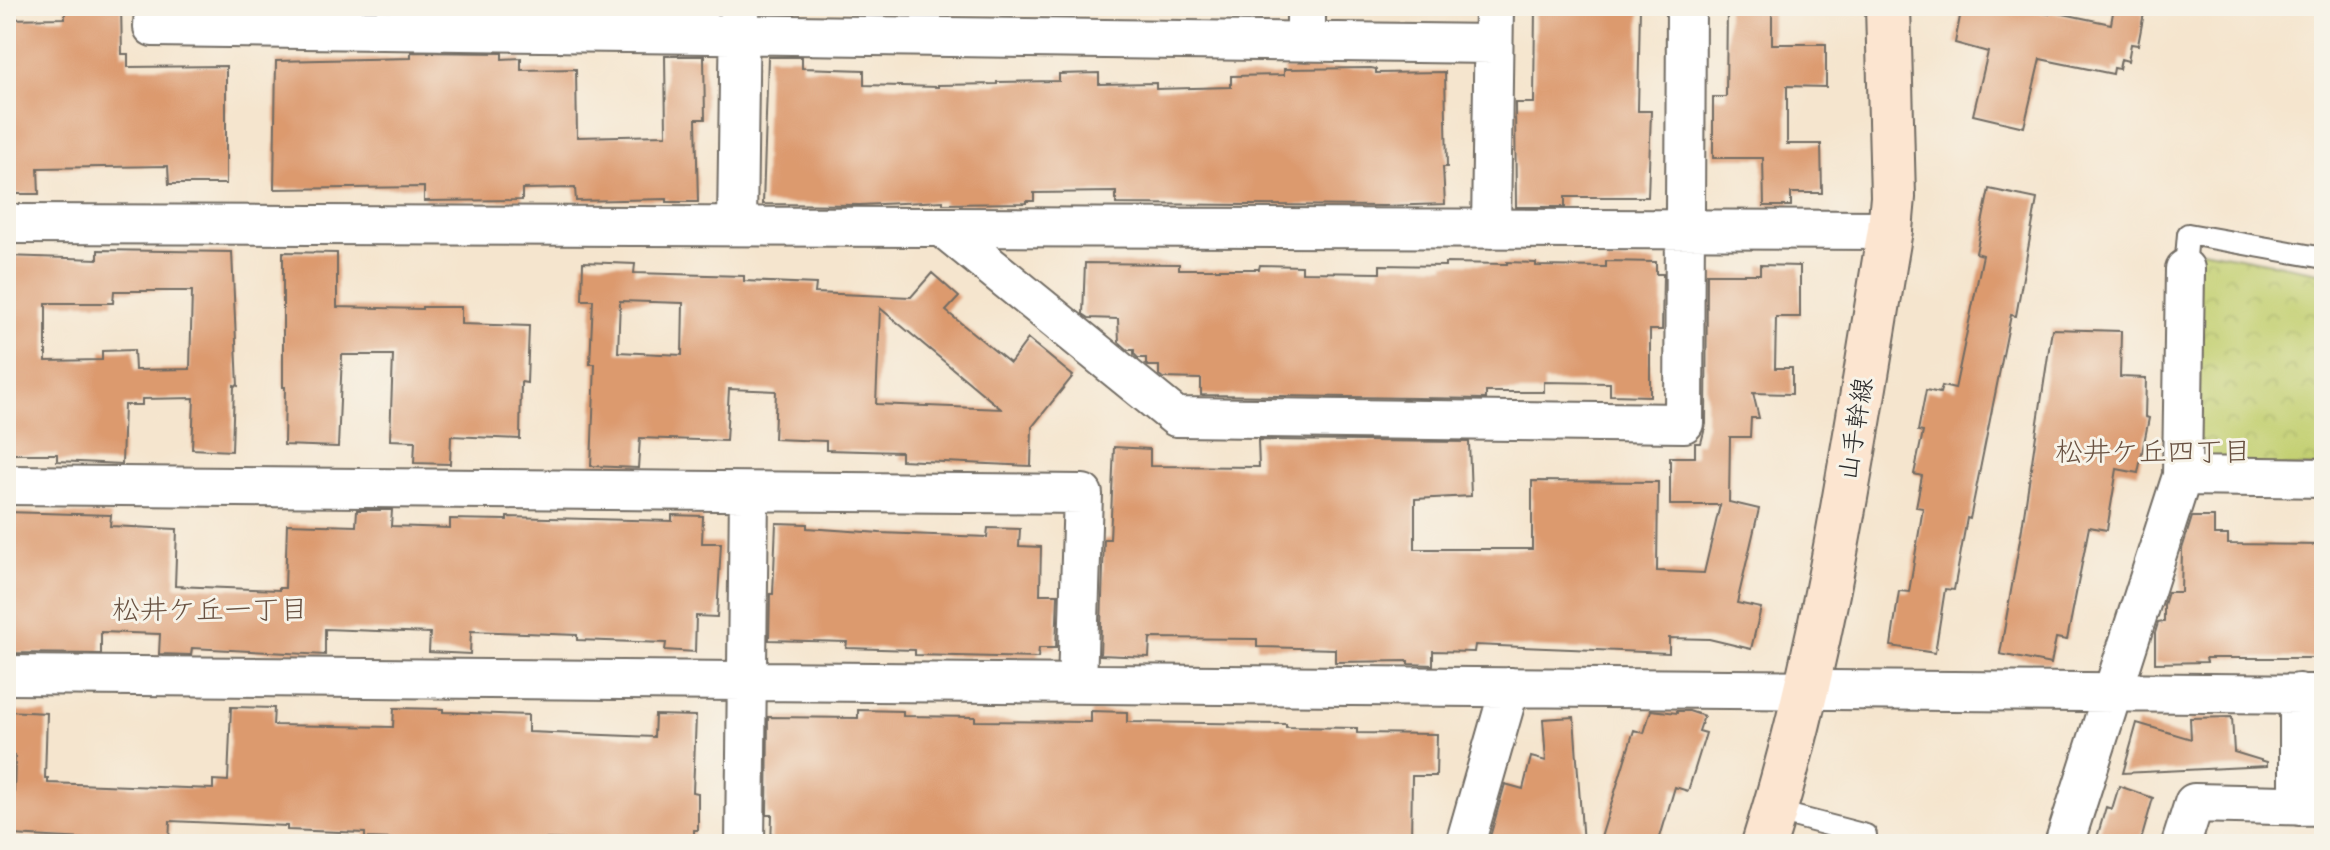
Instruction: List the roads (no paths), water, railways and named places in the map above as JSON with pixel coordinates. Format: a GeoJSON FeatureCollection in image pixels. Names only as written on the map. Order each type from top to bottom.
{"type":"FeatureCollection","features":[{"type":"Feature","properties":{"kind":"street"},"geometry":{"type":"LineString","coordinates":[[154,6],[153,27],[350,18],[1306,24],[1493,44]]}},
{"type":"Feature","properties":{"kind":"street"},"geometry":{"type":"LineString","coordinates":[[1491,229],[1494,6]]}},
{"type":"Feature","properties":{"kind":"street"},"geometry":{"type":"LineString","coordinates":[[942,227],[1176,417],[1684,423],[1686,6]]}},
{"type":"Feature","properties":{"kind":"street","name":"山手幹線"},"geometry":{"type":"LineString","coordinates":[[1769,828],[1807,689],[1841,523],[1890,230],[1893,197],[1888,6]]}},
{"type":"Feature","properties":{"kind":"street"},"geometry":{"type":"LineString","coordinates":[[737,226],[740,20]]}},
{"type":"Feature","properties":{"kind":"street"},"geometry":{"type":"LineString","coordinates":[[6,224],[1890,230]]}},
{"type":"Feature","properties":{"kind":"street"},"geometry":{"type":"LineString","coordinates":[[2064,844],[2182,476],[2185,269]]}},
{"type":"Feature","properties":{"kind":"street"},"geometry":{"type":"LineString","coordinates":[[2182,476],[2324,478]]}},
{"type":"Feature","properties":{"kind":"street"},"geometry":{"type":"LineString","coordinates":[[6,485],[1083,494],[1077,684]]}},
{"type":"Feature","properties":{"kind":"street"},"geometry":{"type":"LineString","coordinates":[[745,844],[749,492]]}},
{"type":"Feature","properties":{"kind":"street"},"geometry":{"type":"LineString","coordinates":[[6,675],[2312,694],[2312,806],[2194,803],[2181,844]]}},
{"type":"Feature","properties":{"kind":"street"},"geometry":{"type":"LineString","coordinates":[[1465,844],[1510,687]]}},
{"type":"Feature","properties":{"kind":"lane"},"geometry":{"type":"LineString","coordinates":[[2185,269],[2188,234],[2324,258]]}},
{"type":"Feature","properties":{"kind":"lane"},"geometry":{"type":"LineString","coordinates":[[1769,828],[1866,835]]}},
{"type":"Feature","properties":{"kind":"district","name":"松井ケ丘四丁目"},"geometry":{"type":"Point","coordinates":[2153,453]}},
{"type":"Feature","properties":{"kind":"district","name":"松井ケ丘一丁目"},"geometry":{"type":"Point","coordinates":[210,611]}}]}
